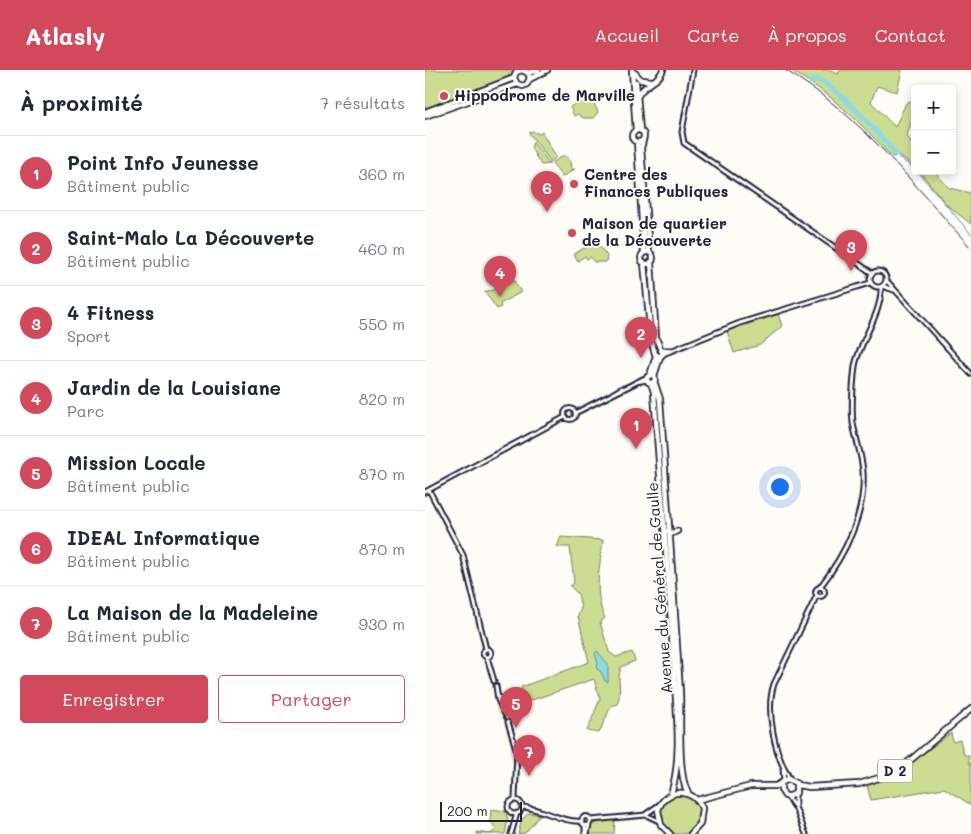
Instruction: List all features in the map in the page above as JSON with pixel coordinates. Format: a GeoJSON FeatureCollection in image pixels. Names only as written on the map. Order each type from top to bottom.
{"type":"FeatureCollection","features":[{"type":"Feature","properties":{"kind":"main road"},"geometry":{"type":"LineString","coordinates":[[517,84],[514,78],[516,72],[522,70],[528,73],[538,70]]}},
{"type":"Feature","properties":{"kind":"main road"},"geometry":{"type":"LineString","coordinates":[[425,114],[517,84],[525,85],[530,79],[547,70]]}},
{"type":"Feature","properties":{"kind":"main road"},"geometry":{"type":"LineString","coordinates":[[633,71],[641,80],[648,82],[655,79],[662,70]]}},
{"type":"Feature","properties":{"kind":"main road"},"geometry":{"type":"LineString","coordinates":[[636,101],[641,91],[657,80],[662,70]]}},
{"type":"Feature","properties":{"kind":"main road"},"geometry":{"type":"LineString","coordinates":[[633,71],[638,130],[632,137],[637,142],[647,252]]}},
{"type":"Feature","properties":{"kind":"main road"},"geometry":{"type":"LineString","coordinates":[[528,73],[530,79]]}},
{"type":"Feature","properties":{"kind":"main road"},"geometry":{"type":"LineString","coordinates":[[425,114],[514,78]]}},
{"type":"Feature","properties":{"kind":"main road"},"geometry":{"type":"LineString","coordinates":[[638,130],[644,134],[641,148],[647,252]]}},
{"type":"Feature","properties":{"kind":"main road"},"geometry":{"type":"LineString","coordinates":[[637,142],[643,141]]}},
{"type":"Feature","properties":{"kind":"main road","name":"Avenue du Général de Gaulle"},"geometry":{"type":"LineString","coordinates":[[660,353],[651,340],[644,263],[641,258],[647,252],[653,258],[651,262],[656,338],[660,353],[651,379],[654,392],[667,529],[681,708],[682,776],[688,793]]}},
{"type":"Feature","properties":{"kind":"main road"},"geometry":{"type":"LineString","coordinates":[[644,263],[651,262]]}},
{"type":"Feature","properties":{"kind":"main road","name":"Avenue du Général de Gaulle"},"geometry":{"type":"LineString","coordinates":[[667,529],[677,764],[671,794]]}},
{"type":"Feature","properties":{"kind":"main road","name":"D 2"},"geometry":{"type":"LineString","coordinates":[[796,793],[809,788],[859,784],[889,775],[903,766],[971,709]]}},
{"type":"Feature","properties":{"kind":"main road","name":"D 2"},"geometry":{"type":"LineString","coordinates":[[963,716],[971,714]]}},
{"type":"Feature","properties":{"kind":"main road"},"geometry":{"type":"LineString","coordinates":[[697,800],[754,786],[780,784],[790,780],[797,785],[796,793],[787,796],[781,790],[780,784]]}},
{"type":"Feature","properties":{"kind":"main road","name":"D 2"},"geometry":{"type":"LineString","coordinates":[[797,785],[809,788]]}},
{"type":"Feature","properties":{"kind":"main road"},"geometry":{"type":"LineString","coordinates":[[670,834],[663,829],[659,821],[661,804],[671,794],[688,793],[697,800],[702,808]]}},
{"type":"Feature","properties":{"kind":"main road"},"geometry":{"type":"LineString","coordinates":[[691,834],[700,824],[702,808],[709,798]]}},
{"type":"Feature","properties":{"kind":"street"},"geometry":{"type":"LineString","coordinates":[[693,70],[682,138],[686,144],[872,273],[882,272],[892,290],[971,374]]}},
{"type":"Feature","properties":{"kind":"street"},"geometry":{"type":"LineString","coordinates":[[870,283],[872,273]]}},
{"type":"Feature","properties":{"kind":"street"},"geometry":{"type":"LineString","coordinates":[[813,604],[822,596],[822,588],[852,534],[861,505],[863,471],[852,414],[855,373],[858,353],[886,280]]}},
{"type":"Feature","properties":{"kind":"street"},"geometry":{"type":"LineString","coordinates":[[660,353],[675,350],[761,316],[870,283]]}},
{"type":"Feature","properties":{"kind":"street"},"geometry":{"type":"LineString","coordinates":[[870,283],[876,288],[882,287],[892,290]]}},
{"type":"Feature","properties":{"kind":"street"},"geometry":{"type":"LineString","coordinates":[[881,294],[892,290]]}},
{"type":"Feature","properties":{"kind":"street"},"geometry":{"type":"LineString","coordinates":[[515,800],[517,752],[487,657],[491,653],[486,649],[463,555],[427,491],[565,417],[571,419],[575,413],[622,388],[636,382],[651,379]]}},
{"type":"Feature","properties":{"kind":"street"},"geometry":{"type":"LineString","coordinates":[[565,417],[564,414],[567,409],[572,409],[575,413]]}},
{"type":"Feature","properties":{"kind":"street"},"geometry":{"type":"LineString","coordinates":[[790,780],[783,766],[770,717],[770,698],[774,684],[813,604],[817,594],[816,590],[822,588]]}},
{"type":"Feature","properties":{"kind":"street"},"geometry":{"type":"LineString","coordinates":[[817,594],[822,596]]}},
{"type":"Feature","properties":{"kind":"street"},"geometry":{"type":"LineString","coordinates":[[780,784],[783,766]]}},
{"type":"Feature","properties":{"kind":"street"},"geometry":{"type":"LineString","coordinates":[[795,807],[796,793]]}},
{"type":"Feature","properties":{"kind":"street"},"geometry":{"type":"LineString","coordinates":[[787,796],[795,807],[806,834]]}},
{"type":"Feature","properties":{"kind":"street"},"geometry":{"type":"LineString","coordinates":[[515,800],[519,801],[522,806]]}},
{"type":"Feature","properties":{"kind":"street"},"geometry":{"type":"LineString","coordinates":[[514,819],[508,806],[511,801],[515,800]]}},
{"type":"Feature","properties":{"kind":"street"},"geometry":{"type":"LineString","coordinates":[[646,815],[661,804]]}},
{"type":"Feature","properties":{"kind":"street"},"geometry":{"type":"LineString","coordinates":[[511,834],[514,819],[522,806]]}},
{"type":"Feature","properties":{"kind":"street"},"geometry":{"type":"LineString","coordinates":[[522,806],[537,808],[571,820],[582,821],[587,825]]}},
{"type":"Feature","properties":{"kind":"street"},"geometry":{"type":"LineString","coordinates":[[512,813],[517,813]]}},
{"type":"Feature","properties":{"kind":"street"},"geometry":{"type":"LineString","coordinates":[[582,821],[586,816],[591,820],[646,815],[659,821]]}},
{"type":"Feature","properties":{"kind":"street"},"geometry":{"type":"LineString","coordinates":[[586,834],[587,825],[591,820]]}},
{"type":"Feature","properties":{"kind":"green space","name":"Hippodrome de Marville"},"geometry":{"type":"Polygon","coordinates":[[[425,70],[512,70],[506,79],[425,109],[425,70]]]}},
{"type":"Feature","properties":{"kind":"green space"},"geometry":{"type":"Polygon","coordinates":[[[790,70],[831,70],[838,74],[840,70],[902,70],[897,92],[877,86],[871,102],[895,127],[906,103],[911,102],[911,123],[907,136],[911,142],[911,165],[896,153],[894,157],[891,156],[844,109],[790,70]]]}},
{"type":"Feature","properties":{"kind":"green space"},"geometry":{"type":"Polygon","coordinates":[[[590,95],[598,112],[593,118],[583,118],[578,114],[574,116],[570,107],[590,95]]]}},
{"type":"Feature","properties":{"kind":"green space"},"geometry":{"type":"Polygon","coordinates":[[[532,131],[539,134],[542,132],[556,157],[551,162],[529,133],[532,131]]]}},
{"type":"Feature","properties":{"kind":"green space"},"geometry":{"type":"Polygon","coordinates":[[[533,142],[550,164],[541,165],[531,148],[533,142]]]}},
{"type":"Feature","properties":{"kind":"green space"},"geometry":{"type":"Polygon","coordinates":[[[564,155],[570,160],[571,169],[575,169],[562,177],[552,163],[564,155]]]}},
{"type":"Feature","properties":{"kind":"green space"},"geometry":{"type":"Polygon","coordinates":[[[922,175],[938,175],[949,188],[971,193],[971,224],[948,206],[922,175]]]}},
{"type":"Feature","properties":{"kind":"green space"},"geometry":{"type":"Polygon","coordinates":[[[596,241],[607,256],[606,262],[594,262],[591,257],[587,259],[585,256],[578,261],[574,254],[596,241]]]}},
{"type":"Feature","properties":{"kind":"green space"},"geometry":{"type":"Polygon","coordinates":[[[513,279],[521,292],[500,304],[501,307],[497,309],[485,292],[491,291],[513,279]]]}},
{"type":"Feature","properties":{"kind":"green space"},"geometry":{"type":"Polygon","coordinates":[[[778,314],[782,326],[760,345],[734,353],[727,331],[778,314]]]}},
{"type":"Feature","properties":{"kind":"green space"},"geometry":{"type":"Polygon","coordinates":[[[561,537],[603,540],[598,589],[601,609],[605,618],[600,622],[609,652],[616,657],[632,652],[635,661],[621,667],[619,699],[617,704],[611,706],[599,733],[587,731],[600,699],[594,679],[526,702],[521,687],[589,662],[578,616],[581,608],[578,594],[570,586],[574,583],[570,547],[557,547],[561,537]]]}},
{"type":"Feature","properties":{"kind":"green space"},"geometry":{"type":"Polygon","coordinates":[[[951,733],[953,742],[960,740],[964,755],[969,755],[969,763],[971,763],[971,805],[944,788],[871,800],[867,786],[894,775],[951,733]]]}},
{"type":"Feature","properties":{"kind":"green space"},"geometry":{"type":"Polygon","coordinates":[[[684,794],[691,797],[697,803],[700,814],[699,822],[691,831],[684,834],[676,834],[669,831],[661,822],[660,810],[663,803],[672,795],[684,794]]]}},
{"type":"Feature","properties":{"kind":"green space"},"geometry":{"type":"Polygon","coordinates":[[[491,809],[505,811],[508,819],[505,834],[490,834],[496,830],[490,819],[491,809]]]}},
{"type":"Feature","properties":{"kind":"green space"},"geometry":{"type":"Polygon","coordinates":[[[529,813],[540,815],[525,833],[518,834],[522,819],[529,813]]]}},
{"type":"Feature","properties":{"kind":"green space"},"geometry":{"type":"Polygon","coordinates":[[[615,819],[614,834],[589,834],[590,827],[593,824],[615,819]]]}},
{"type":"Feature","properties":{"kind":"water"},"geometry":{"type":"Polygon","coordinates":[[[597,651],[608,664],[608,682],[605,681],[601,672],[597,669],[598,663],[595,654],[597,651]]]}},
{"type":"Feature","properties":{"kind":"waterway"},"geometry":{"type":"LineString","coordinates":[[811,82],[816,79],[835,90],[896,154]]}},
{"type":"Feature","properties":{"kind":"waterway"},"geometry":{"type":"LineString","coordinates":[[898,157],[911,166]]}},
{"type":"Feature","properties":{"kind":"waterway"},"geometry":{"type":"LineString","coordinates":[[920,175],[971,234]]}},
{"type":"Feature","properties":{"kind":"railway"},"geometry":{"type":"LineString","coordinates":[[785,70],[812,88],[862,129],[971,248]]}},
{"type":"Feature","properties":{"kind":"place","name":"Hippodrome de Marville"},"geometry":{"type":"Point","coordinates":[444,96]}},
{"type":"Feature","properties":{"kind":"place","name":"Centre des Finances Publiques"},"geometry":{"type":"Point","coordinates":[574,184]}},
{"type":"Feature","properties":{"kind":"place","name":"IDEAL Informatique"},"geometry":{"type":"Point","coordinates":[547,212]}},
{"type":"Feature","properties":{"kind":"place","name":"Maison de quartier de la Découverte"},"geometry":{"type":"Point","coordinates":[572,233]}},
{"type":"Feature","properties":{"kind":"place","name":"4 Fitness"},"geometry":{"type":"Point","coordinates":[851,271]}},
{"type":"Feature","properties":{"kind":"place","name":"Jardin de la Louisiane"},"geometry":{"type":"Point","coordinates":[500,297]}},
{"type":"Feature","properties":{"kind":"place","name":"Saint-Malo La Découverte"},"geometry":{"type":"Point","coordinates":[641,358]}},
{"type":"Feature","properties":{"kind":"place","name":"Point Info Jeunesse"},"geometry":{"type":"Point","coordinates":[636,449]}},
{"type":"Feature","properties":{"kind":"place","name":"Mission Locale"},"geometry":{"type":"Point","coordinates":[516,728]}},
{"type":"Feature","properties":{"kind":"place","name":"La Maison de la Madeleine"},"geometry":{"type":"Point","coordinates":[529,776]}}]}
